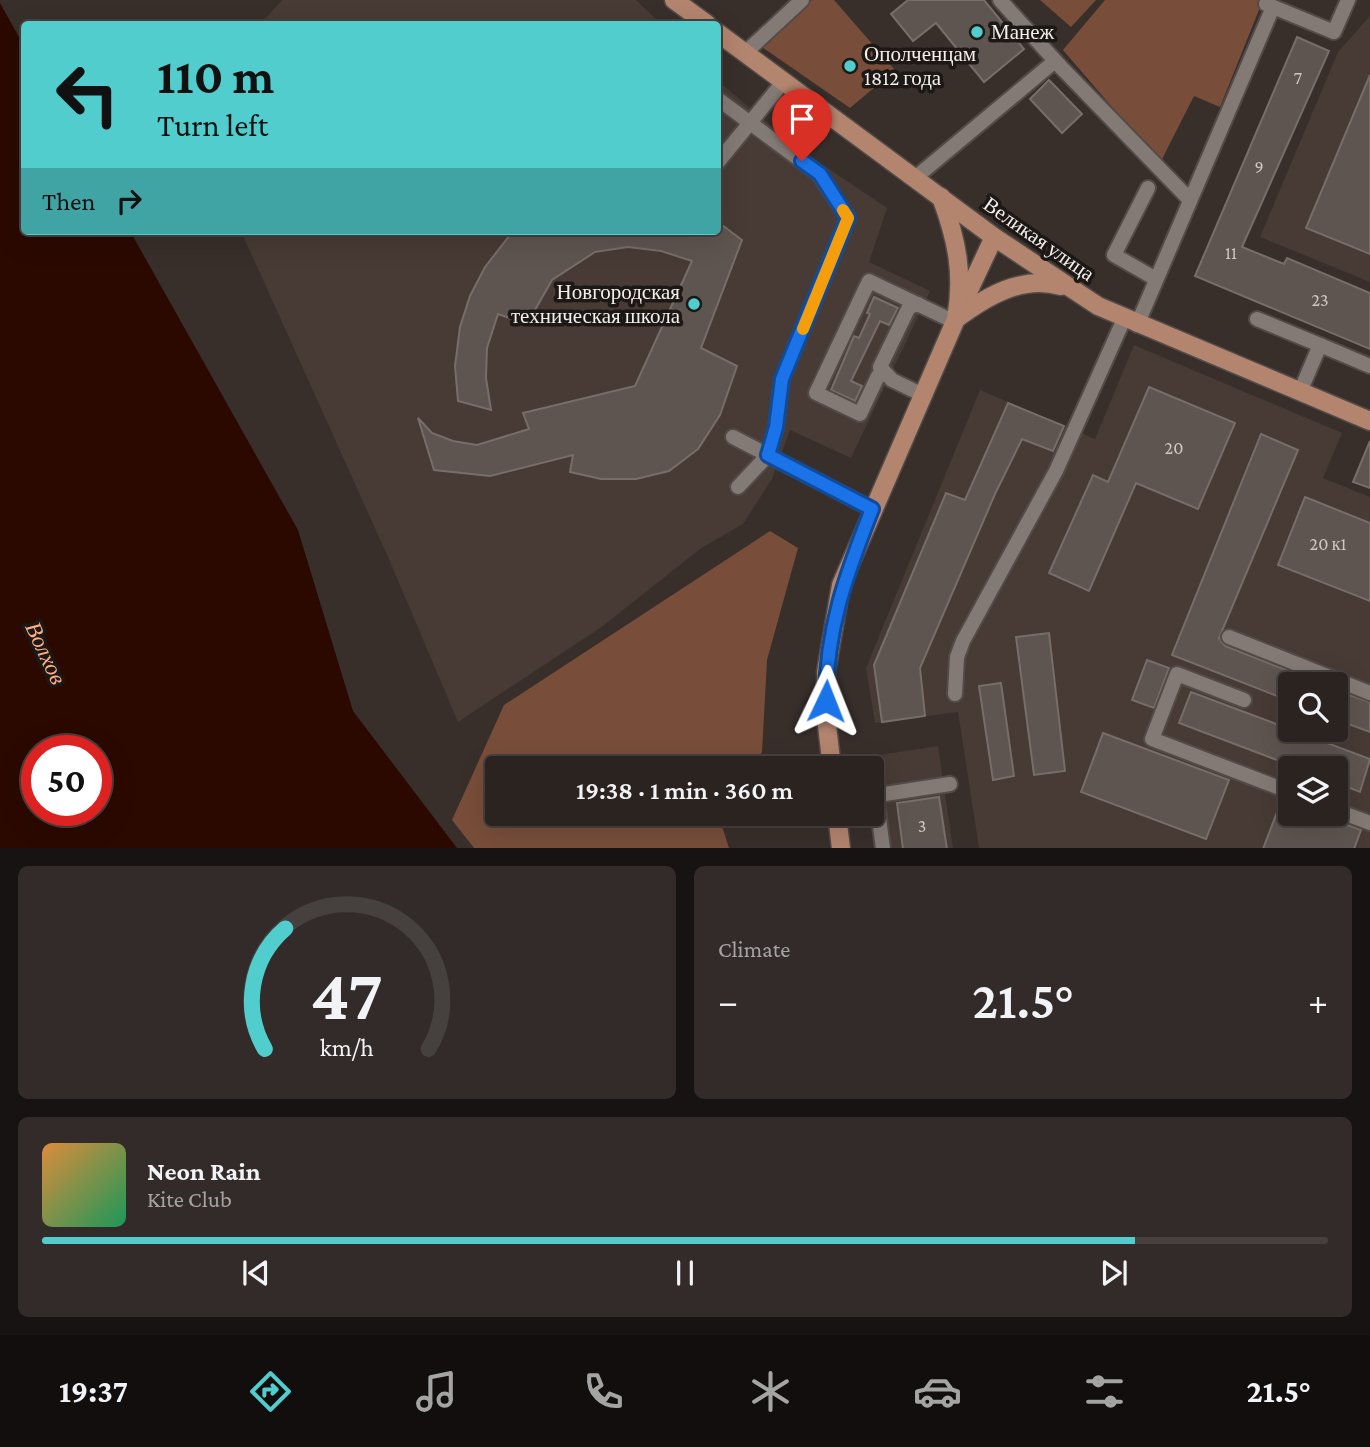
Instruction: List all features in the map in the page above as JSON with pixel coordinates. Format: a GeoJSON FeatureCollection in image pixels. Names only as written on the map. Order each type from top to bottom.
{"type":"FeatureCollection","features":[{"type":"Feature","properties":{"kind":"main road"},"geometry":{"type":"LineString","coordinates":[[674,0],[702,21]]}},
{"type":"Feature","properties":{"kind":"main road","name":"Великая улица"},"geometry":{"type":"LineString","coordinates":[[721,35],[1071,290],[1131,322],[1370,421]]}},
{"type":"Feature","properties":{"kind":"main road"},"geometry":{"type":"LineString","coordinates":[[941,197],[959,252],[961,281],[956,321]]}},
{"type":"Feature","properties":{"kind":"main road"},"geometry":{"type":"LineString","coordinates":[[831,756],[826,701],[831,633],[841,586],[872,509],[995,237]]}},
{"type":"Feature","properties":{"kind":"main road"},"geometry":{"type":"LineString","coordinates":[[956,321],[991,295],[1026,283],[1051,283],[1071,290]]}},
{"type":"Feature","properties":{"kind":"main road"},"geometry":{"type":"LineString","coordinates":[[838,826],[841,848]]}},
{"type":"Feature","properties":{"kind":"street"},"geometry":{"type":"LineString","coordinates":[[745,53],[803,0]]}},
{"type":"Feature","properties":{"kind":"street"},"geometry":{"type":"LineString","coordinates":[[1000,0],[1055,61],[1190,200]]}},
{"type":"Feature","properties":{"kind":"street"},"geometry":{"type":"LineString","coordinates":[[955,694],[957,657],[963,641],[1156,279],[1270,3],[1334,32],[1348,0]]}},
{"type":"Feature","properties":{"kind":"street"},"geometry":{"type":"LineString","coordinates":[[915,178],[1055,61]]}},
{"type":"Feature","properties":{"kind":"street"},"geometry":{"type":"LineString","coordinates":[[721,158],[784,81]]}},
{"type":"Feature","properties":{"kind":"street"},"geometry":{"type":"LineString","coordinates":[[721,101],[820,174],[848,218],[782,379],[776,427],[768,455],[738,487]]}},
{"type":"Feature","properties":{"kind":"street"},"geometry":{"type":"LineString","coordinates":[[1148,188],[1114,255],[1156,279]]}},
{"type":"Feature","properties":{"kind":"street"},"geometry":{"type":"LineString","coordinates":[[884,374],[878,376],[870,388],[860,414],[816,393],[869,281],[956,321]]}},
{"type":"Feature","properties":{"kind":"street"},"geometry":{"type":"LineString","coordinates":[[918,304],[909,307],[880,367],[884,374],[923,395]]}},
{"type":"Feature","properties":{"kind":"street"},"geometry":{"type":"LineString","coordinates":[[1257,319],[1370,366]]}},
{"type":"Feature","properties":{"kind":"street"},"geometry":{"type":"LineString","coordinates":[[1300,392],[1320,345]]}},
{"type":"Feature","properties":{"kind":"street"},"geometry":{"type":"LineString","coordinates":[[733,437],[872,509]]}},
{"type":"Feature","properties":{"kind":"street"},"geometry":{"type":"LineString","coordinates":[[1229,637],[1370,692]]}},
{"type":"Feature","properties":{"kind":"street"},"geometry":{"type":"LineString","coordinates":[[1244,700],[1177,674],[1152,739],[1278,787]]}},
{"type":"Feature","properties":{"kind":"street"},"geometry":{"type":"LineString","coordinates":[[884,794],[950,784]]}},
{"type":"Feature","properties":{"kind":"street"},"geometry":{"type":"LineString","coordinates":[[1348,815],[1370,823]]}},
{"type":"Feature","properties":{"kind":"street"},"geometry":{"type":"LineString","coordinates":[[879,826],[883,848]]}},
{"type":"Feature","properties":{"kind":"shaded area"},"geometry":{"type":"Polygon","coordinates":[[[282,0],[636,0],[658,21],[263,21],[282,0]]]}},
{"type":"Feature","properties":{"kind":"shaded area"},"geometry":{"type":"Polygon","coordinates":[[[812,0],[834,0],[895,70],[850,108],[762,47],[812,0]]]}},
{"type":"Feature","properties":{"kind":"shaded area"},"geometry":{"type":"Polygon","coordinates":[[[1040,0],[1096,0],[1071,27],[1040,0]]]}},
{"type":"Feature","properties":{"kind":"shaded area"},"geometry":{"type":"Polygon","coordinates":[[[1105,0],[1263,0],[1220,107],[1194,96],[1160,163],[1063,50],[1105,0]]]}},
{"type":"Feature","properties":{"kind":"shaded area"},"geometry":{"type":"Polygon","coordinates":[[[1370,16],[1370,282],[1260,237],[1338,52],[1370,16]]]}},
{"type":"Feature","properties":{"kind":"shaded area"},"geometry":{"type":"Polygon","coordinates":[[[721,84],[799,149],[887,208],[869,262],[930,291],[851,458],[790,430],[772,479],[743,524],[700,549],[603,626],[458,722],[388,557],[243,235],[721,235],[721,84]]]}},
{"type":"Feature","properties":{"kind":"shaded area"},"geometry":{"type":"Polygon","coordinates":[[[1134,345],[1342,433],[1323,478],[1370,497],[1370,848],[979,848],[958,712],[875,723],[866,668],[980,390],[1095,439],[1134,345]]]}},
{"type":"Feature","properties":{"kind":"shaded area"},"geometry":{"type":"Polygon","coordinates":[[[770,531],[798,548],[767,660],[762,752],[759,756],[485,756],[485,826],[722,826],[729,848],[474,848],[452,820],[504,705],[770,531]]]}},
{"type":"Feature","properties":{"kind":"shaded area"},"geometry":{"type":"Polygon","coordinates":[[[938,746],[953,848],[887,848],[884,826],[884,756],[873,756],[938,746]]]}},
{"type":"Feature","properties":{"kind":"water","name":"Волхов"},"geometry":{"type":"Polygon","coordinates":[[[0,3],[21,41],[21,235],[132,235],[298,530],[353,711],[457,848],[0,848],[0,3]]]}},
{"type":"Feature","properties":{"kind":"building","name":"Манеж"},"geometry":{"type":"Polygon","coordinates":[[[908,0],[984,0],[1024,49],[984,82],[936,23],[913,41],[891,14],[908,0]]]}},
{"type":"Feature","properties":{"kind":"building"},"geometry":{"type":"Polygon","coordinates":[[[1297,37],[1329,51],[1242,247],[1284,264],[1287,258],[1370,293],[1370,349],[1195,276],[1297,37]]]}},
{"type":"Feature","properties":{"kind":"building"},"geometry":{"type":"Polygon","coordinates":[[[1370,75],[1370,254],[1306,228],[1370,75]]]}},
{"type":"Feature","properties":{"kind":"building"},"geometry":{"type":"Polygon","coordinates":[[[1049,80],[1082,114],[1062,133],[1030,99],[1049,80]]]}},
{"type":"Feature","properties":{"kind":"building"},"geometry":{"type":"Polygon","coordinates":[[[721,224],[742,240],[701,348],[737,366],[720,415],[698,449],[669,471],[636,479],[601,479],[570,472],[573,455],[490,476],[434,470],[418,418],[432,433],[453,441],[477,445],[529,429],[523,413],[635,386],[692,261],[661,251],[628,247],[595,252],[552,280],[527,324],[498,314],[487,348],[486,378],[491,410],[458,401],[455,366],[460,327],[470,296],[485,267],[510,235],[721,235],[721,224]]]}},
{"type":"Feature","properties":{"kind":"building"},"geometry":{"type":"Polygon","coordinates":[[[874,297],[898,308],[889,325],[880,321],[851,381],[862,386],[855,401],[831,390],[854,336],[859,338],[874,297]]]}},
{"type":"Feature","properties":{"kind":"building"},"geometry":{"type":"Polygon","coordinates":[[[1149,387],[1235,423],[1198,509],[1136,483],[1089,591],[1049,573],[1093,475],[1108,482],[1149,387]]]}},
{"type":"Feature","properties":{"kind":"building"},"geometry":{"type":"Polygon","coordinates":[[[1008,403],[1064,426],[1053,451],[1022,439],[995,494],[920,668],[925,716],[882,722],[874,665],[946,493],[965,500],[1008,403]]]}},
{"type":"Feature","properties":{"kind":"building"},"geometry":{"type":"Polygon","coordinates":[[[1261,434],[1298,450],[1219,638],[1225,646],[1291,672],[1278,672],[1278,696],[1172,655],[1261,434]]]}},
{"type":"Feature","properties":{"kind":"building"},"geometry":{"type":"Polygon","coordinates":[[[1370,441],[1370,488],[1353,482],[1370,441]]]}},
{"type":"Feature","properties":{"kind":"building"},"geometry":{"type":"Polygon","coordinates":[[[1305,497],[1370,523],[1370,601],[1278,565],[1305,497]]]}},
{"type":"Feature","properties":{"kind":"building"},"geometry":{"type":"Polygon","coordinates":[[[1049,633],[1065,771],[1034,775],[1016,637],[1049,633]]]}},
{"type":"Feature","properties":{"kind":"building"},"geometry":{"type":"Polygon","coordinates":[[[1147,660],[1169,668],[1154,708],[1132,700],[1147,660]]]}},
{"type":"Feature","properties":{"kind":"building"},"geometry":{"type":"Polygon","coordinates":[[[1001,683],[1014,776],[993,780],[979,686],[1001,683]]]}},
{"type":"Feature","properties":{"kind":"building"},"geometry":{"type":"Polygon","coordinates":[[[1191,692],[1278,725],[1278,742],[1325,742],[1370,759],[1360,792],[1348,787],[1348,756],[1278,756],[1278,760],[1179,723],[1191,692]]]}},
{"type":"Feature","properties":{"kind":"building"},"geometry":{"type":"Polygon","coordinates":[[[1348,694],[1370,702],[1370,732],[1348,724],[1348,694]]]}},
{"type":"Feature","properties":{"kind":"building"},"geometry":{"type":"Polygon","coordinates":[[[1103,733],[1229,780],[1206,839],[1081,792],[1103,733]]]}},
{"type":"Feature","properties":{"kind":"building"},"geometry":{"type":"Polygon","coordinates":[[[939,797],[947,848],[903,848],[897,803],[939,797]]]}},
{"type":"Feature","properties":{"kind":"building"},"geometry":{"type":"Polygon","coordinates":[[[1278,810],[1278,826],[1348,825],[1361,830],[1354,848],[1263,848],[1278,810]]]}},
{"type":"Feature","properties":{"kind":"slow traffic"},"geometry":{"type":"LineString","coordinates":[[803,329],[848,218],[843,210]]}},
{"type":"Feature","properties":{"kind":"place","name":"Манеж"},"geometry":{"type":"Point","coordinates":[977,32]}},
{"type":"Feature","properties":{"kind":"place","name":"Ополченцам 1812 года"},"geometry":{"type":"Point","coordinates":[850,66]}},
{"type":"Feature","properties":{"kind":"place","name":"Новгородская техническая школа"},"geometry":{"type":"Point","coordinates":[694,304]}},
{"type":"Feature","properties":{"kind":"route"},"geometry":{"type":"LineString","coordinates":[[802,161],[820,174],[848,218],[782,379],[776,427],[768,455],[872,509],[838,597],[826,672],[826,701]]}}]}
